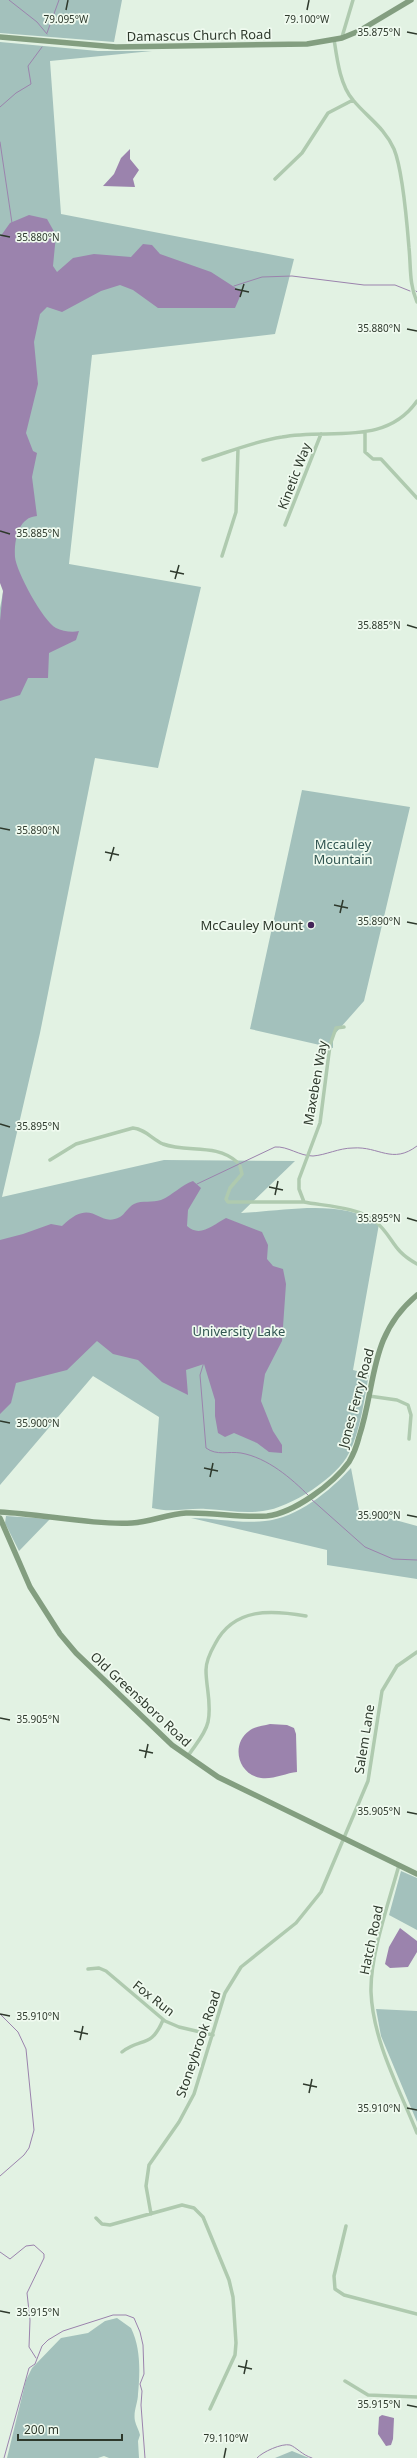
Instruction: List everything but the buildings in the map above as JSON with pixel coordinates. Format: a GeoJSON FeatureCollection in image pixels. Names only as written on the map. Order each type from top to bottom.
{"type":"FeatureCollection","features":[{"type":"Feature","properties":{"kind":"street"},"geometry":{"type":"LineString","coordinates":[[342,38],[353,0]]}},
{"type":"Feature","properties":{"kind":"street","name":"Damascus Church Road"},"geometry":{"type":"LineString","coordinates":[[0,37],[116,47],[307,44],[342,38],[384,18],[411,0]]}},
{"type":"Feature","properties":{"kind":"street"},"geometry":{"type":"LineString","coordinates":[[334,39],[341,73],[353,100],[383,131],[394,149],[398,167],[409,246],[411,282],[417,302]]}},
{"type":"Feature","properties":{"kind":"street"},"geometry":{"type":"LineString","coordinates":[[275,179],[302,153],[328,113],[353,100]]}},
{"type":"Feature","properties":{"kind":"street"},"geometry":{"type":"LineString","coordinates":[[203,460],[238,448],[282,437],[365,433],[385,428],[395,422],[417,401]]}},
{"type":"Feature","properties":{"kind":"street"},"geometry":{"type":"LineString","coordinates":[[365,433],[365,452],[373,459],[381,459],[417,498]]}},
{"type":"Feature","properties":{"kind":"street","name":"Kinetic Way"},"geometry":{"type":"LineString","coordinates":[[285,525],[321,434]]}},
{"type":"Feature","properties":{"kind":"street"},"geometry":{"type":"LineString","coordinates":[[222,556],[236,512],[238,448]]}},
{"type":"Feature","properties":{"kind":"street","name":"Maxeben Way"},"geometry":{"type":"LineString","coordinates":[[304,1202],[298,1184],[320,1123],[330,1045],[336,1028],[344,1026]]}},
{"type":"Feature","properties":{"kind":"street"},"geometry":{"type":"LineString","coordinates":[[50,1160],[76,1144],[133,1128],[141,1130],[164,1144],[191,1149],[214,1150],[237,1162]]}},
{"type":"Feature","properties":{"kind":"street"},"geometry":{"type":"LineString","coordinates":[[240,1166],[242,1174],[228,1192],[226,1199],[228,1202],[304,1202],[365,1215],[374,1220],[402,1256],[417,1264]]}},
{"type":"Feature","properties":{"kind":"street","name":"Jones Ferry Road"},"geometry":{"type":"LineString","coordinates":[[0,1512],[133,1523],[181,1513],[268,1516],[285,1510],[305,1500],[314,1494],[349,1461],[359,1436],[375,1363],[385,1336],[398,1314],[417,1295]]}},
{"type":"Feature","properties":{"kind":"street"},"geometry":{"type":"LineString","coordinates":[[368,1395],[397,1400],[408,1404],[411,1415],[409,1439]]}},
{"type":"Feature","properties":{"kind":"street","name":"Old Greensboro Road"},"geometry":{"type":"LineString","coordinates":[[0,1518],[33,1592],[60,1634],[160,1734],[188,1757],[218,1777],[417,1874]]}},
{"type":"Feature","properties":{"kind":"street"},"geometry":{"type":"LineString","coordinates":[[188,1757],[207,1723],[210,1705],[206,1669],[212,1649],[221,1633],[235,1621],[252,1613],[273,1611],[306,1616]]}},
{"type":"Feature","properties":{"kind":"street","name":"Salem Lane"},"geometry":{"type":"LineString","coordinates":[[343,1838],[368,1781],[382,1691],[397,1666],[417,1652]]}},
{"type":"Feature","properties":{"kind":"street","name":"Stoneybrook Road"},"geometry":{"type":"LineString","coordinates":[[151,2214],[146,2186],[148,2169],[153,2157],[175,2128],[188,2105],[202,2072],[225,1993],[235,1975],[248,1960],[296,1923],[309,1908],[325,1883],[343,1838]]}},
{"type":"Feature","properties":{"kind":"street","name":"Hatch Road"},"geometry":{"type":"LineString","coordinates":[[399,1865],[375,1955],[371,1992],[378,2036],[417,2133]]}},
{"type":"Feature","properties":{"kind":"street","name":"Fox Run"},"geometry":{"type":"LineString","coordinates":[[88,1969],[95,1968],[106,1971],[163,2020],[179,2027],[212,2035]]}},
{"type":"Feature","properties":{"kind":"street"},"geometry":{"type":"LineString","coordinates":[[122,2052],[150,2039],[157,2033],[163,2020]]}},
{"type":"Feature","properties":{"kind":"street"},"geometry":{"type":"LineString","coordinates":[[96,2218],[102,2224],[110,2225],[182,2205],[198,2211],[206,2222],[230,2285],[236,2349],[210,2409]]}},
{"type":"Feature","properties":{"kind":"street"},"geometry":{"type":"LineString","coordinates":[[346,2226],[334,2276],[336,2289],[344,2295],[417,2314]]}},
{"type":"Feature","properties":{"kind":"street"},"geometry":{"type":"LineString","coordinates":[[345,2381],[368,2395],[417,2397]]}},
{"type":"Feature","properties":{"kind":"green space"},"geometry":{"type":"Polygon","coordinates":[[[0,0],[122,0],[114,42],[0,33],[0,0]]]}},
{"type":"Feature","properties":{"kind":"green space","name":"University Lake"},"geometry":{"type":"Polygon","coordinates":[[[0,42],[98,51],[152,51],[50,61],[61,214],[294,259],[275,334],[92,355],[69,564],[201,587],[158,768],[95,758],[40,1033],[2,1197],[164,1160],[295,1161],[241,1213],[312,1208],[330,1209],[348,1211],[364,1216],[379,1224],[353,1370],[369,1374],[362,1414],[353,1444],[349,1453],[335,1472],[299,1498],[274,1509],[256,1512],[242,1512],[213,1509],[166,1510],[152,1508],[159,1417],[93,1376],[0,1485],[0,608],[4,587],[0,580],[0,42]]]}},
{"type":"Feature","properties":{"kind":"green space","name":"Mccauley Mountain"},"geometry":{"type":"Polygon","coordinates":[[[302,790],[410,807],[364,1001],[333,1036],[333,1048],[250,1029],[302,790]]]}},
{"type":"Feature","properties":{"kind":"green space"},"geometry":{"type":"Polygon","coordinates":[[[351,1468],[359,1510],[417,1526],[417,1579],[327,1565],[327,1550],[191,1518],[247,1522],[277,1519],[289,1515],[312,1502],[333,1486],[351,1468]]]}},
{"type":"Feature","properties":{"kind":"green space"},"geometry":{"type":"Polygon","coordinates":[[[6,1516],[50,1519],[19,1551],[5,1523],[6,1516]]]}},
{"type":"Feature","properties":{"kind":"green space"},"geometry":{"type":"Polygon","coordinates":[[[401,1871],[417,1878],[417,1930],[389,1915],[401,1871]]]}},
{"type":"Feature","properties":{"kind":"green space"},"geometry":{"type":"Polygon","coordinates":[[[376,2009],[417,2011],[417,2122],[381,2036],[376,2009]]]}},
{"type":"Feature","properties":{"kind":"green space"},"geometry":{"type":"Polygon","coordinates":[[[117,2318],[131,2328],[137,2344],[139,2378],[135,2423],[140,2435],[138,2441],[139,2458],[109,2458],[104,2456],[98,2458],[7,2458],[26,2380],[32,2368],[61,2338],[88,2333],[105,2321],[117,2318]]]}},
{"type":"Feature","properties":{"kind":"green space"},"geometry":{"type":"Polygon","coordinates":[[[292,2451],[309,2458],[275,2458],[292,2451]]]}},
{"type":"Feature","properties":{"kind":"shaded area"},"geometry":{"type":"Polygon","coordinates":[[[130,149],[130,159],[139,170],[133,179],[135,187],[103,186],[114,174],[121,158],[130,149]]]}},
{"type":"Feature","properties":{"kind":"shaded area"},"geometry":{"type":"Polygon","coordinates":[[[29,215],[47,219],[56,235],[53,266],[57,272],[73,258],[94,254],[131,257],[143,244],[152,245],[160,254],[211,272],[242,292],[235,308],[158,308],[133,290],[120,285],[101,291],[62,312],[47,307],[40,314],[34,342],[38,384],[26,433],[33,451],[37,453],[32,477],[37,516],[31,517],[21,525],[15,544],[15,557],[25,584],[44,616],[56,628],[64,631],[79,631],[76,640],[49,653],[48,678],[28,678],[20,695],[0,701],[0,621],[3,591],[0,583],[0,237],[10,223],[29,215]]]}},
{"type":"Feature","properties":{"kind":"shaded area","name":"University Lake"},"geometry":{"type":"Polygon","coordinates":[[[193,1181],[201,1188],[188,1210],[187,1226],[197,1231],[202,1231],[226,1218],[262,1232],[268,1245],[267,1259],[273,1266],[283,1269],[286,1284],[282,1341],[265,1374],[261,1401],[273,1431],[282,1445],[282,1453],[269,1452],[257,1443],[234,1433],[225,1437],[218,1433],[215,1416],[215,1400],[204,1364],[186,1370],[188,1395],[162,1382],[138,1360],[113,1354],[97,1341],[67,1370],[16,1383],[11,1403],[0,1414],[0,1240],[51,1224],[62,1226],[73,1217],[81,1213],[94,1214],[112,1220],[120,1217],[134,1204],[161,1200],[193,1181]]]}},
{"type":"Feature","properties":{"kind":"shaded area"},"geometry":{"type":"Polygon","coordinates":[[[270,1724],[287,1725],[294,1728],[296,1734],[297,1772],[270,1778],[261,1778],[246,1771],[242,1765],[239,1758],[239,1751],[240,1743],[243,1737],[254,1728],[270,1724]]]}},
{"type":"Feature","properties":{"kind":"shaded area"},"geometry":{"type":"Polygon","coordinates":[[[400,1928],[417,1941],[417,1952],[408,1967],[390,1968],[385,1964],[389,1947],[400,1928]]]}},
{"type":"Feature","properties":{"kind":"shaded area"},"geometry":{"type":"Polygon","coordinates":[[[382,2415],[394,2418],[393,2439],[391,2445],[386,2446],[378,2434],[379,2417],[382,2415]]]}},
{"type":"Feature","properties":{"kind":"waterway"},"geometry":{"type":"LineString","coordinates":[[9,0],[37,22],[47,34]]}},
{"type":"Feature","properties":{"kind":"waterway"},"geometry":{"type":"LineString","coordinates":[[47,33],[59,0]]}},
{"type":"Feature","properties":{"kind":"waterway"},"geometry":{"type":"LineString","coordinates":[[0,107],[16,93],[31,84],[28,66],[42,47]]}},
{"type":"Feature","properties":{"kind":"waterway"},"geometry":{"type":"LineString","coordinates":[[0,142],[12,223]]}},
{"type":"Feature","properties":{"kind":"waterway"},"geometry":{"type":"LineString","coordinates":[[234,286],[262,277],[292,276],[364,285],[395,285],[410,291]]}},
{"type":"Feature","properties":{"kind":"waterway"},"geometry":{"type":"LineString","coordinates":[[197,1184],[275,1147],[313,1156],[353,1148],[400,1154],[417,1146]]}},
{"type":"Feature","properties":{"kind":"waterway"},"geometry":{"type":"LineString","coordinates":[[204,1362],[200,1375],[206,1448],[218,1453],[241,1453],[260,1459],[270,1464],[295,1482],[309,1496]]}},
{"type":"Feature","properties":{"kind":"waterway"},"geometry":{"type":"LineString","coordinates":[[311,1499],[365,1547],[393,1559],[417,1560]]}},
{"type":"Feature","properties":{"kind":"waterway"},"geometry":{"type":"LineString","coordinates":[[0,2014],[18,2032],[26,2049],[34,2130],[29,2148],[24,2155],[0,2176]]}},
{"type":"Feature","properties":{"kind":"waterway"},"geometry":{"type":"LineString","coordinates":[[0,2252],[10,2259],[26,2246],[34,2245],[44,2254],[44,2258],[27,2293],[30,2320],[29,2347],[36,2358]]}},
{"type":"Feature","properties":{"kind":"waterway"},"geometry":{"type":"LineString","coordinates":[[4,2458],[29,2368],[35,2364],[42,2346],[48,2340],[63,2331],[113,2315],[126,2315],[134,2318],[140,2332],[143,2345],[144,2374],[140,2384],[142,2391],[141,2405],[145,2458]]}},
{"type":"Feature","properties":{"kind":"waterway"},"geometry":{"type":"LineString","coordinates":[[257,2458],[272,2448],[282,2445],[290,2445],[312,2458]]}},
{"type":"Feature","properties":{"kind":"place","name":"McCauley Mount"},"geometry":{"type":"Point","coordinates":[311,925]}}]}
